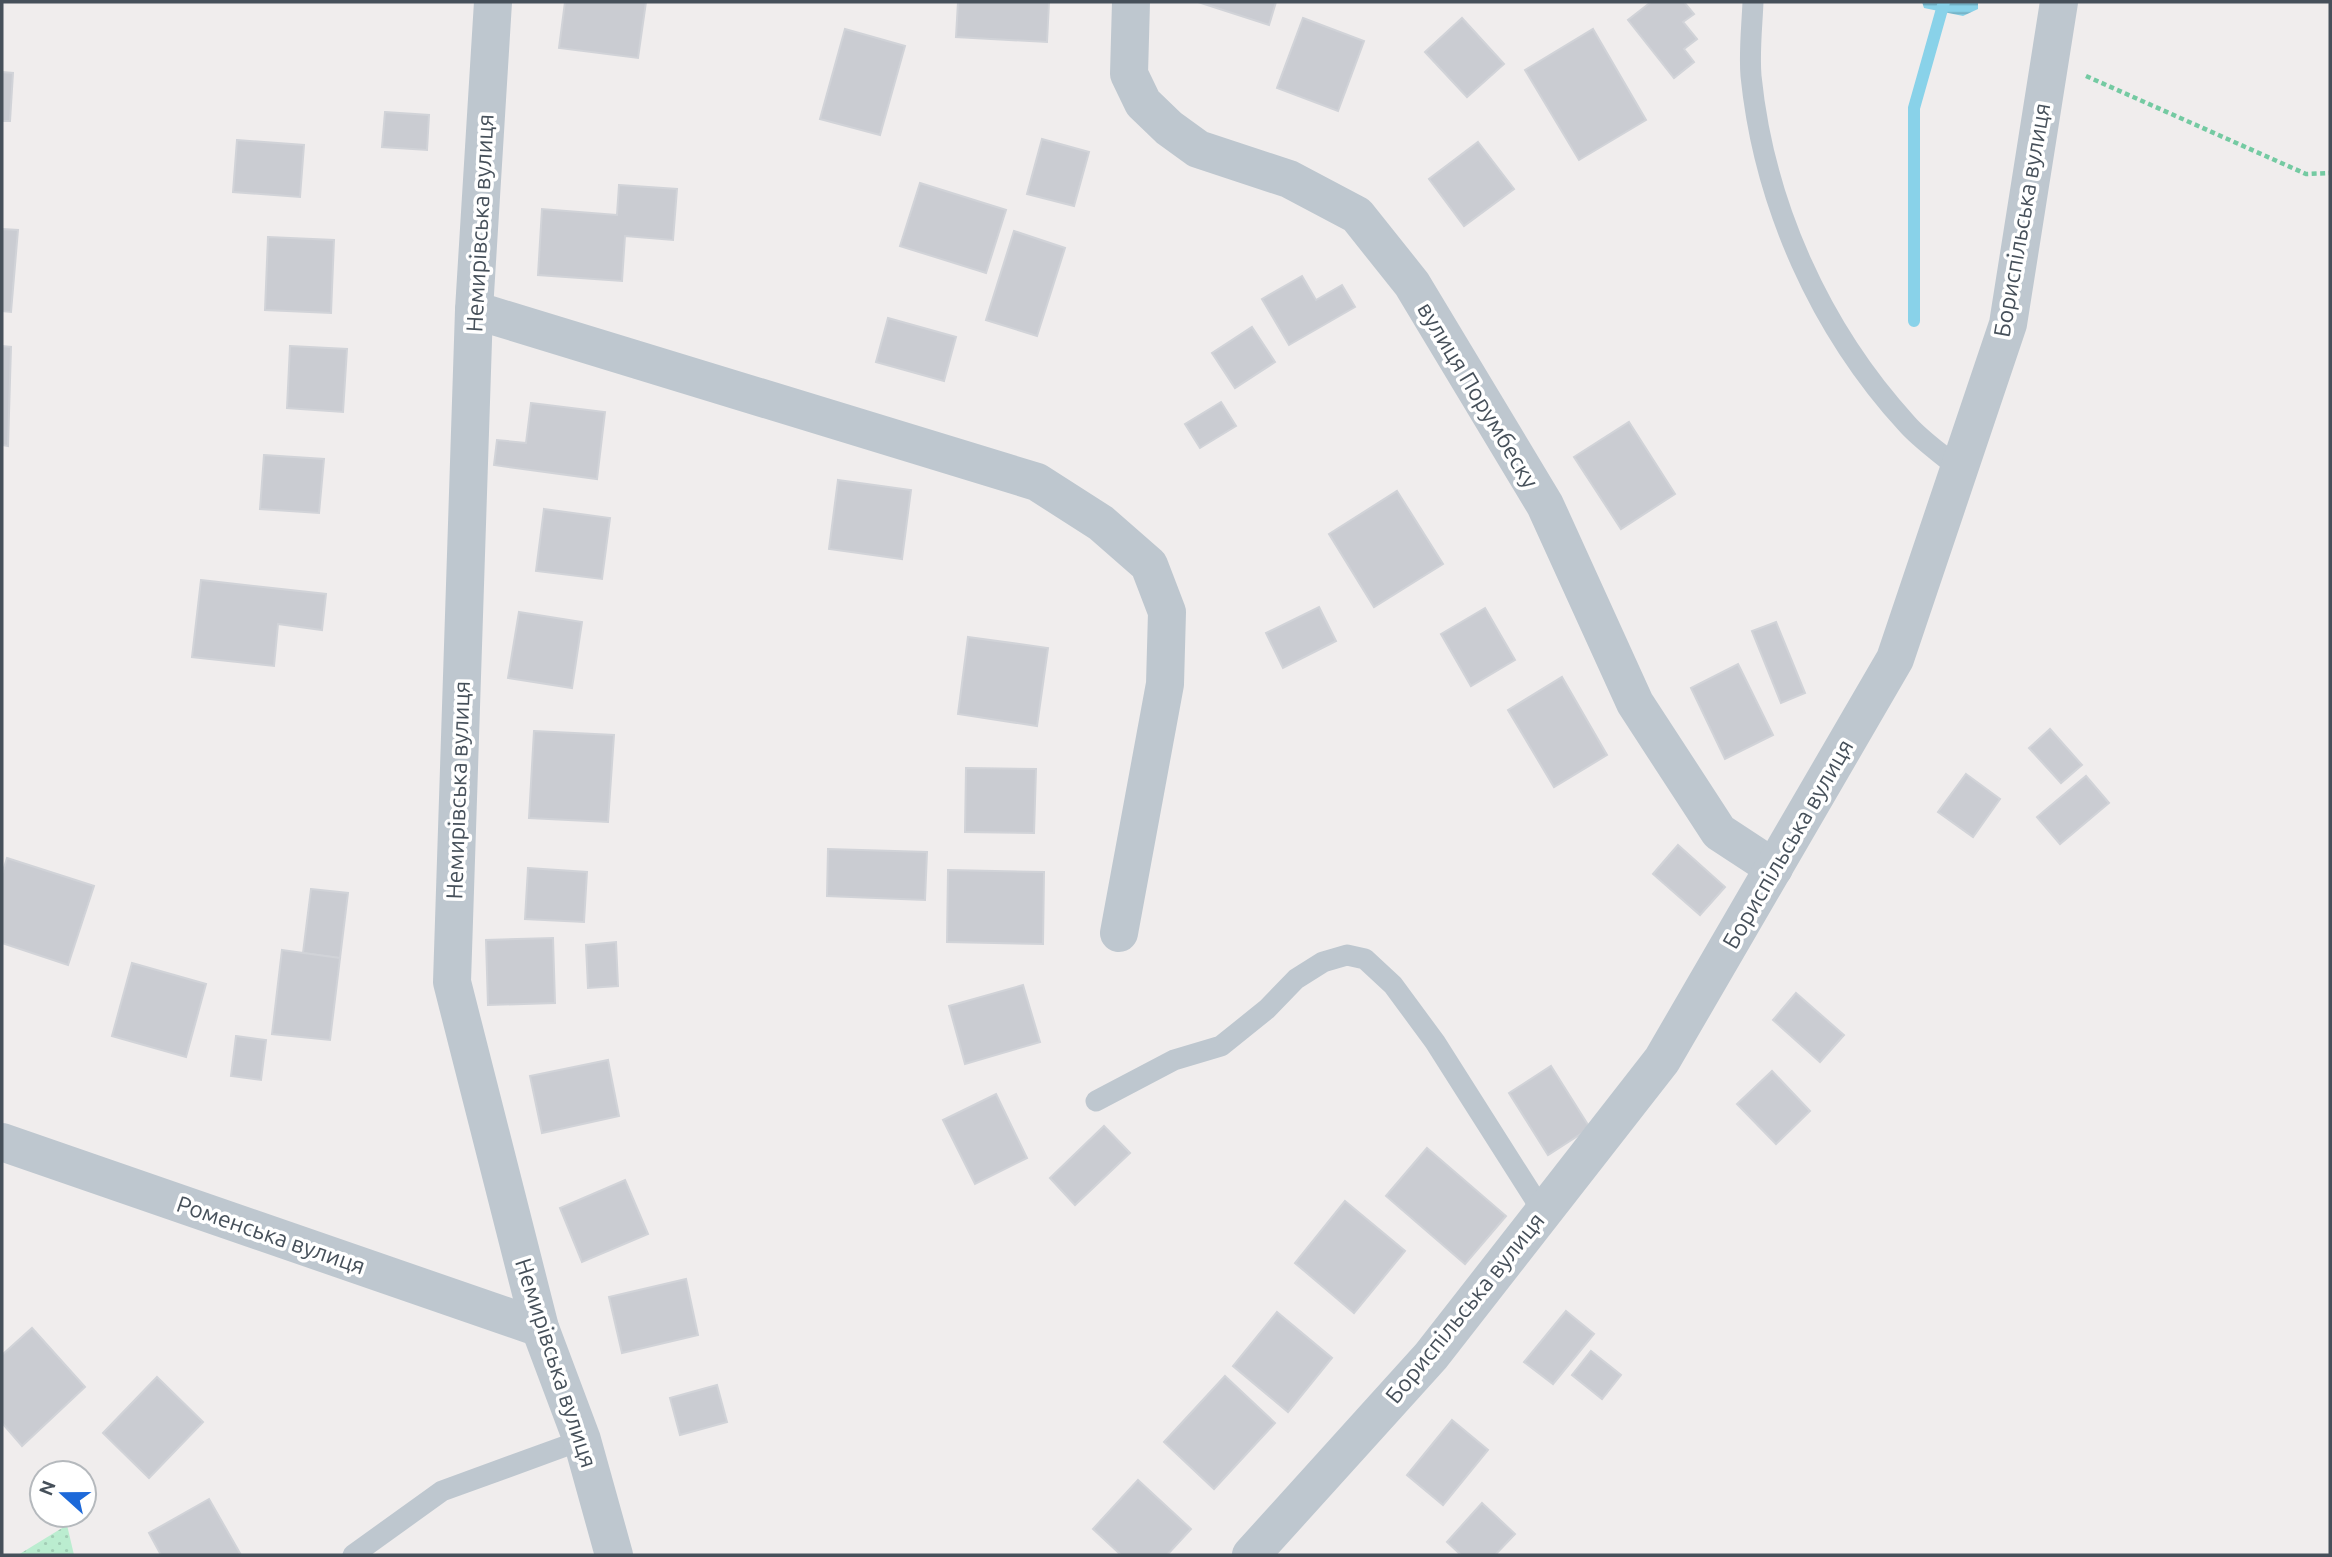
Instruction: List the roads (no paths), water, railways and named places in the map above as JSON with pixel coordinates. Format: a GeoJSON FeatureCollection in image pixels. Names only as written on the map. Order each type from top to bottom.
{"type":"FeatureCollection","features":[{"type":"Feature","properties":{"kind":"street","name":"Немирівська вулиця"},"geometry":{"type":"LineString","coordinates":[[493,2],[474,310],[452,982],[540,1328],[582,1440],[614,1555]]}},
{"type":"Feature","properties":{"kind":"street","name":"вулиця Порумбеску"},"geometry":{"type":"LineString","coordinates":[[1131,2],[1129,74],[1143,103],[1169,128],[1198,149],[1289,179],[1357,215],[1412,284],[1545,505],[1635,703],[1719,832],[1774,868]]}},
{"type":"Feature","properties":{"kind":"street","name":"Бориспільська вулиця"},"geometry":{"type":"LineString","coordinates":[[1251,1555],[1431,1356],[1662,1060],[1895,659],[2008,324],[2059,2]]}},
{"type":"Feature","properties":{"kind":"street"},"geometry":{"type":"LineString","coordinates":[[474,310],[1037,482],[1101,523],[1149,565],[1167,612],[1165,684],[1119,933]]}},
{"type":"Feature","properties":{"kind":"street","name":"Роменська вулиця"},"geometry":{"type":"LineString","coordinates":[[2,1142],[540,1328]]}},
{"type":"Feature","properties":{"kind":"lane"},"geometry":{"type":"LineString","coordinates":[[1753,2],[1751,74],[1762,146],[1781,212],[1822,305],[1858,365],[1908,426],[1959,469]]}},
{"type":"Feature","properties":{"kind":"lane"},"geometry":{"type":"LineString","coordinates":[[1096,1101],[1174,1060],[1221,1046],[1267,1010],[1296,979],[1323,962],[1347,955],[1365,959],[1393,985],[1434,1042],[1543,1212]]}},
{"type":"Feature","properties":{"kind":"lane"},"geometry":{"type":"LineString","coordinates":[[353,1555],[442,1491],[582,1440]]}},
{"type":"Feature","properties":{"kind":"water"},"geometry":{"type":"Polygon","coordinates":[[[1922,2],[1978,2],[1978,9],[1963,16],[1924,8],[1922,2]]]}},
{"type":"Feature","properties":{"kind":"waterway"},"geometry":{"type":"LineString","coordinates":[[1914,321],[1914,108],[1944,2]]}}]}
